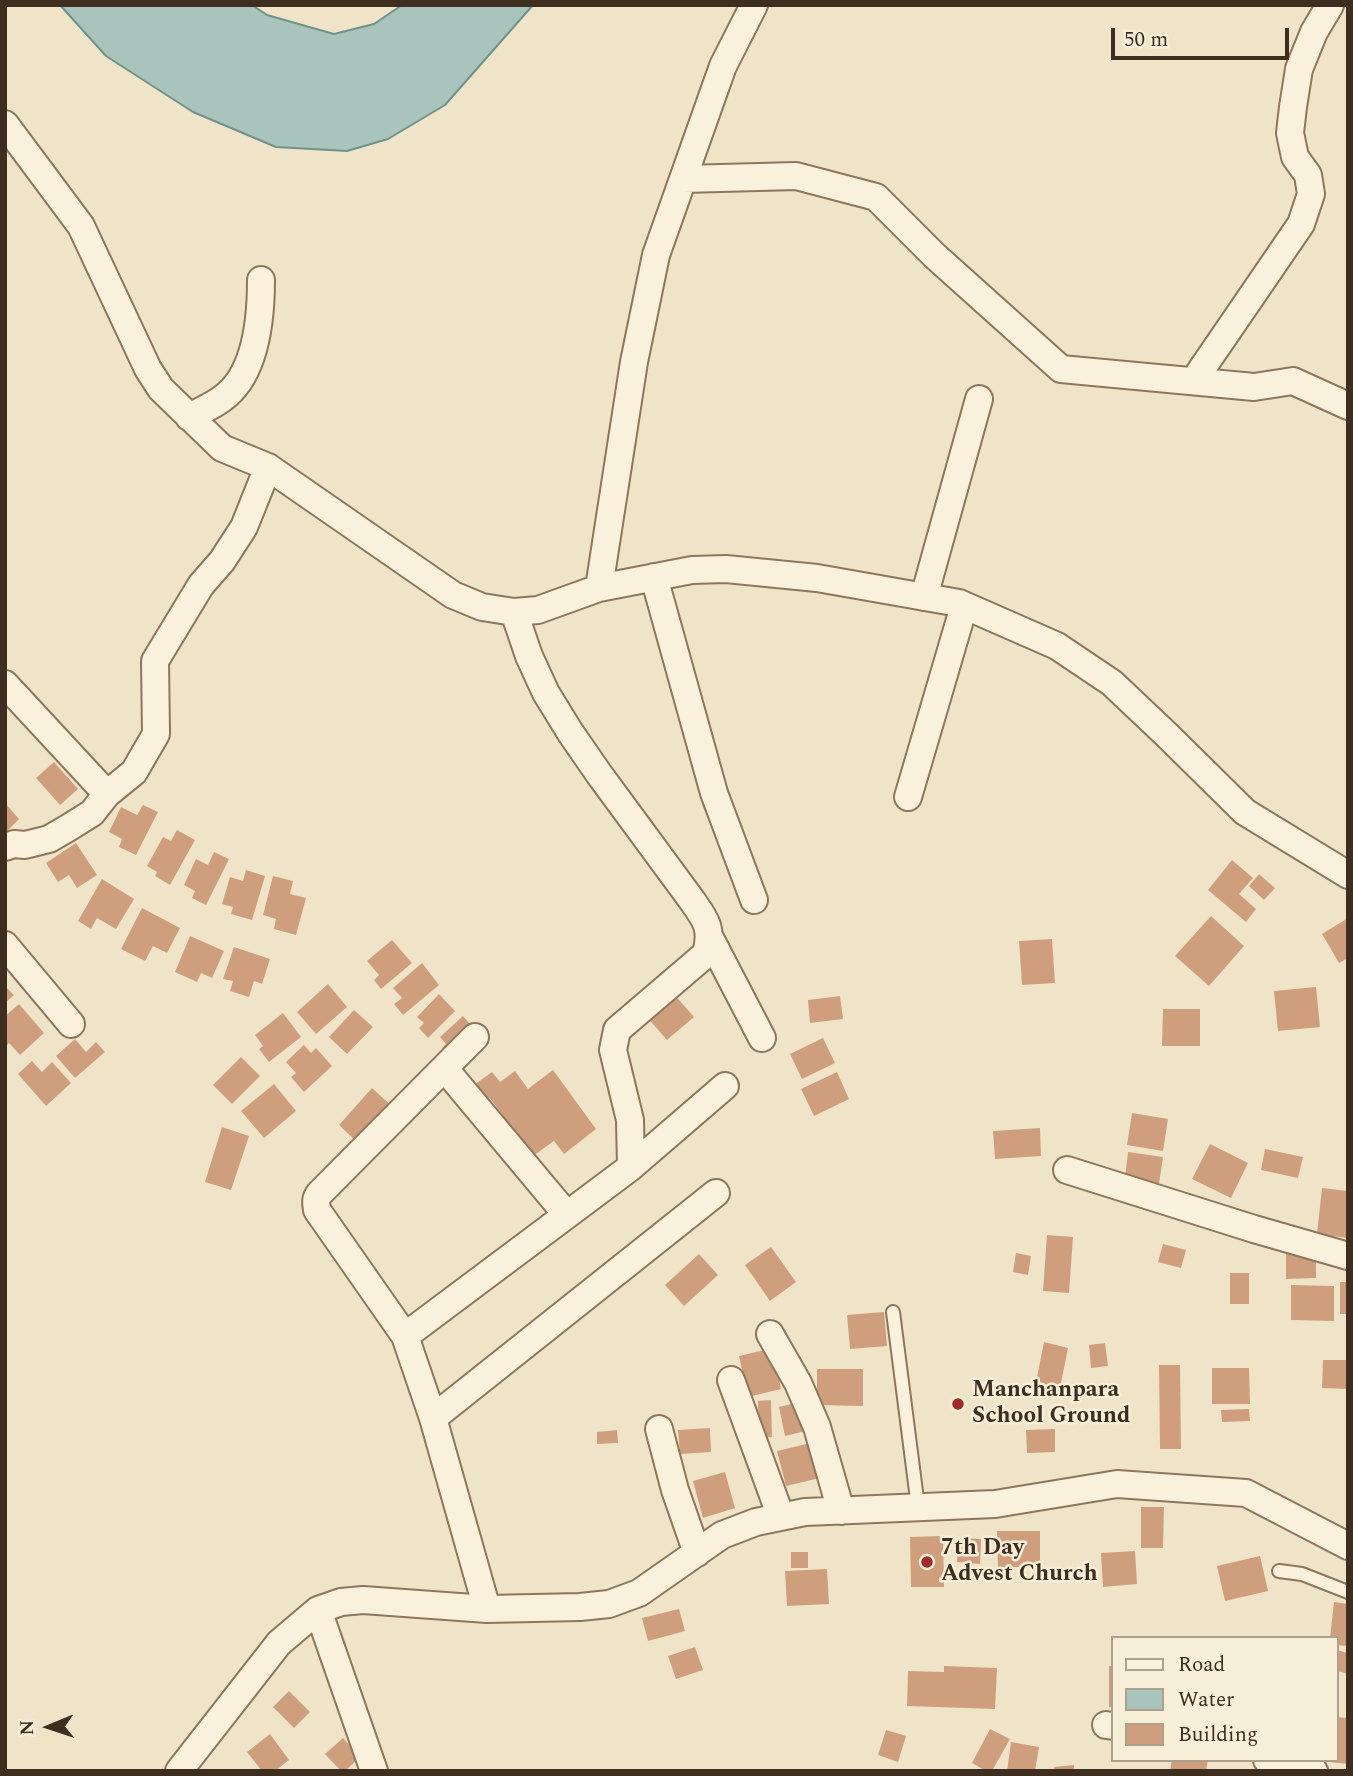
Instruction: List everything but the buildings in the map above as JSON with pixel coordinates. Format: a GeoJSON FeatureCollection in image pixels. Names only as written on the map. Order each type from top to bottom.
{"type":"FeatureCollection","features":[{"type":"Feature","properties":{"kind":"street"},"geometry":{"type":"LineString","coordinates":[[599,588],[634,362],[656,255],[723,66],[754,5]]}},
{"type":"Feature","properties":{"kind":"street"},"geometry":{"type":"LineString","coordinates":[[1199,373],[1301,223],[1306,210],[1311,194],[1310,184],[1308,175],[1295,157],[1290,133],[1299,69],[1314,32],[1330,5]]}},
{"type":"Feature","properties":{"kind":"street"},"geometry":{"type":"LineString","coordinates":[[5,124],[81,226],[148,369],[161,389],[222,448],[268,467],[453,595],[482,607],[514,612],[538,610],[599,588],[692,570],[726,569],[817,578],[959,603],[1057,646],[1112,683],[1245,812],[1348,876]]}},
{"type":"Feature","properties":{"kind":"street"},"geometry":{"type":"LineString","coordinates":[[683,179],[796,176],[876,197],[935,256],[1061,369],[1254,387],[1293,381],[1344,395]]}},
{"type":"Feature","properties":{"kind":"street"},"geometry":{"type":"LineString","coordinates":[[189,417],[224,398],[237,385],[252,356],[261,280]]}},
{"type":"Feature","properties":{"kind":"street"},"geometry":{"type":"LineString","coordinates":[[924,597],[979,399]]}},
{"type":"Feature","properties":{"kind":"street"},"geometry":{"type":"LineString","coordinates":[[5,847],[49,839],[92,813],[107,794],[134,772],[156,734],[155,661],[201,585],[222,561],[244,527],[268,467]]}},
{"type":"Feature","properties":{"kind":"street"},"geometry":{"type":"LineString","coordinates":[[654,578],[714,793],[754,900]]}},
{"type":"Feature","properties":{"kind":"street"},"geometry":{"type":"LineString","coordinates":[[908,797],[964,606]]}},
{"type":"Feature","properties":{"kind":"street"},"geometry":{"type":"LineString","coordinates":[[514,612],[529,656],[546,692],[598,774],[706,920],[710,938],[762,1038]]}},
{"type":"Feature","properties":{"kind":"street"},"geometry":{"type":"LineString","coordinates":[[5,684],[107,794]]}},
{"type":"Feature","properties":{"kind":"street"},"geometry":{"type":"LineString","coordinates":[[631,1167],[631,1120],[613,1050],[617,1030],[706,954],[710,938]]}},
{"type":"Feature","properties":{"kind":"street"},"geometry":{"type":"LineString","coordinates":[[5,945],[71,1024]]}},
{"type":"Feature","properties":{"kind":"street"},"geometry":{"type":"LineString","coordinates":[[475,1037],[316,1198],[317,1210],[405,1336],[433,1418],[487,1609]]}},
{"type":"Feature","properties":{"kind":"street"},"geometry":{"type":"LineString","coordinates":[[445,1069],[567,1215]]}},
{"type":"Feature","properties":{"kind":"street"},"geometry":{"type":"LineString","coordinates":[[405,1336],[631,1167],[725,1086]]}},
{"type":"Feature","properties":{"kind":"street"},"geometry":{"type":"LineString","coordinates":[[1067,1170],[1348,1256]]}},
{"type":"Feature","properties":{"kind":"street"},"geometry":{"type":"LineString","coordinates":[[433,1418],[716,1193]]}},
{"type":"Feature","properties":{"kind":"street"},"geometry":{"type":"LineString","coordinates":[[771,1334],[817,1427],[841,1511]]}},
{"type":"Feature","properties":{"kind":"street"},"geometry":{"type":"LineString","coordinates":[[731,1380],[781,1517]]}},
{"type":"Feature","properties":{"kind":"street"},"geometry":{"type":"LineString","coordinates":[[659,1429],[675,1490],[697,1553]]}},
{"type":"Feature","properties":{"kind":"street"},"geometry":{"type":"LineString","coordinates":[[179,1771],[279,1643],[317,1610],[330,1605],[363,1600],[487,1609],[609,1604],[639,1593],[722,1535],[756,1522],[805,1512],[995,1504],[1117,1484],[1246,1493],[1348,1546]]}},
{"type":"Feature","properties":{"kind":"street"},"geometry":{"type":"LineString","coordinates":[[317,1610],[374,1771]]}},
{"type":"Feature","properties":{"kind":"street"},"geometry":{"type":"LineString","coordinates":[[1276,1762],[1314,1771]]}},
{"type":"Feature","properties":{"kind":"lane"},"geometry":{"type":"LineString","coordinates":[[893,1312],[918,1507]]}},
{"type":"Feature","properties":{"kind":"lane"},"geometry":{"type":"LineString","coordinates":[[1279,1571],[1302,1574],[1348,1592]]}},
{"type":"Feature","properties":{"kind":"water"},"geometry":{"type":"Polygon","coordinates":[[[60,5],[252,5],[267,15],[334,34],[374,24],[402,5],[533,5],[445,105],[388,139],[347,151],[276,147],[193,112],[106,56],[60,5]]]}},
{"type":"Feature","properties":{"kind":"place","name":"Manchanpara School Ground"},"geometry":{"type":"Point","coordinates":[958,1404]}},
{"type":"Feature","properties":{"kind":"place","name":"7th Day Advest Church"},"geometry":{"type":"Point","coordinates":[927,1562]}}]}
